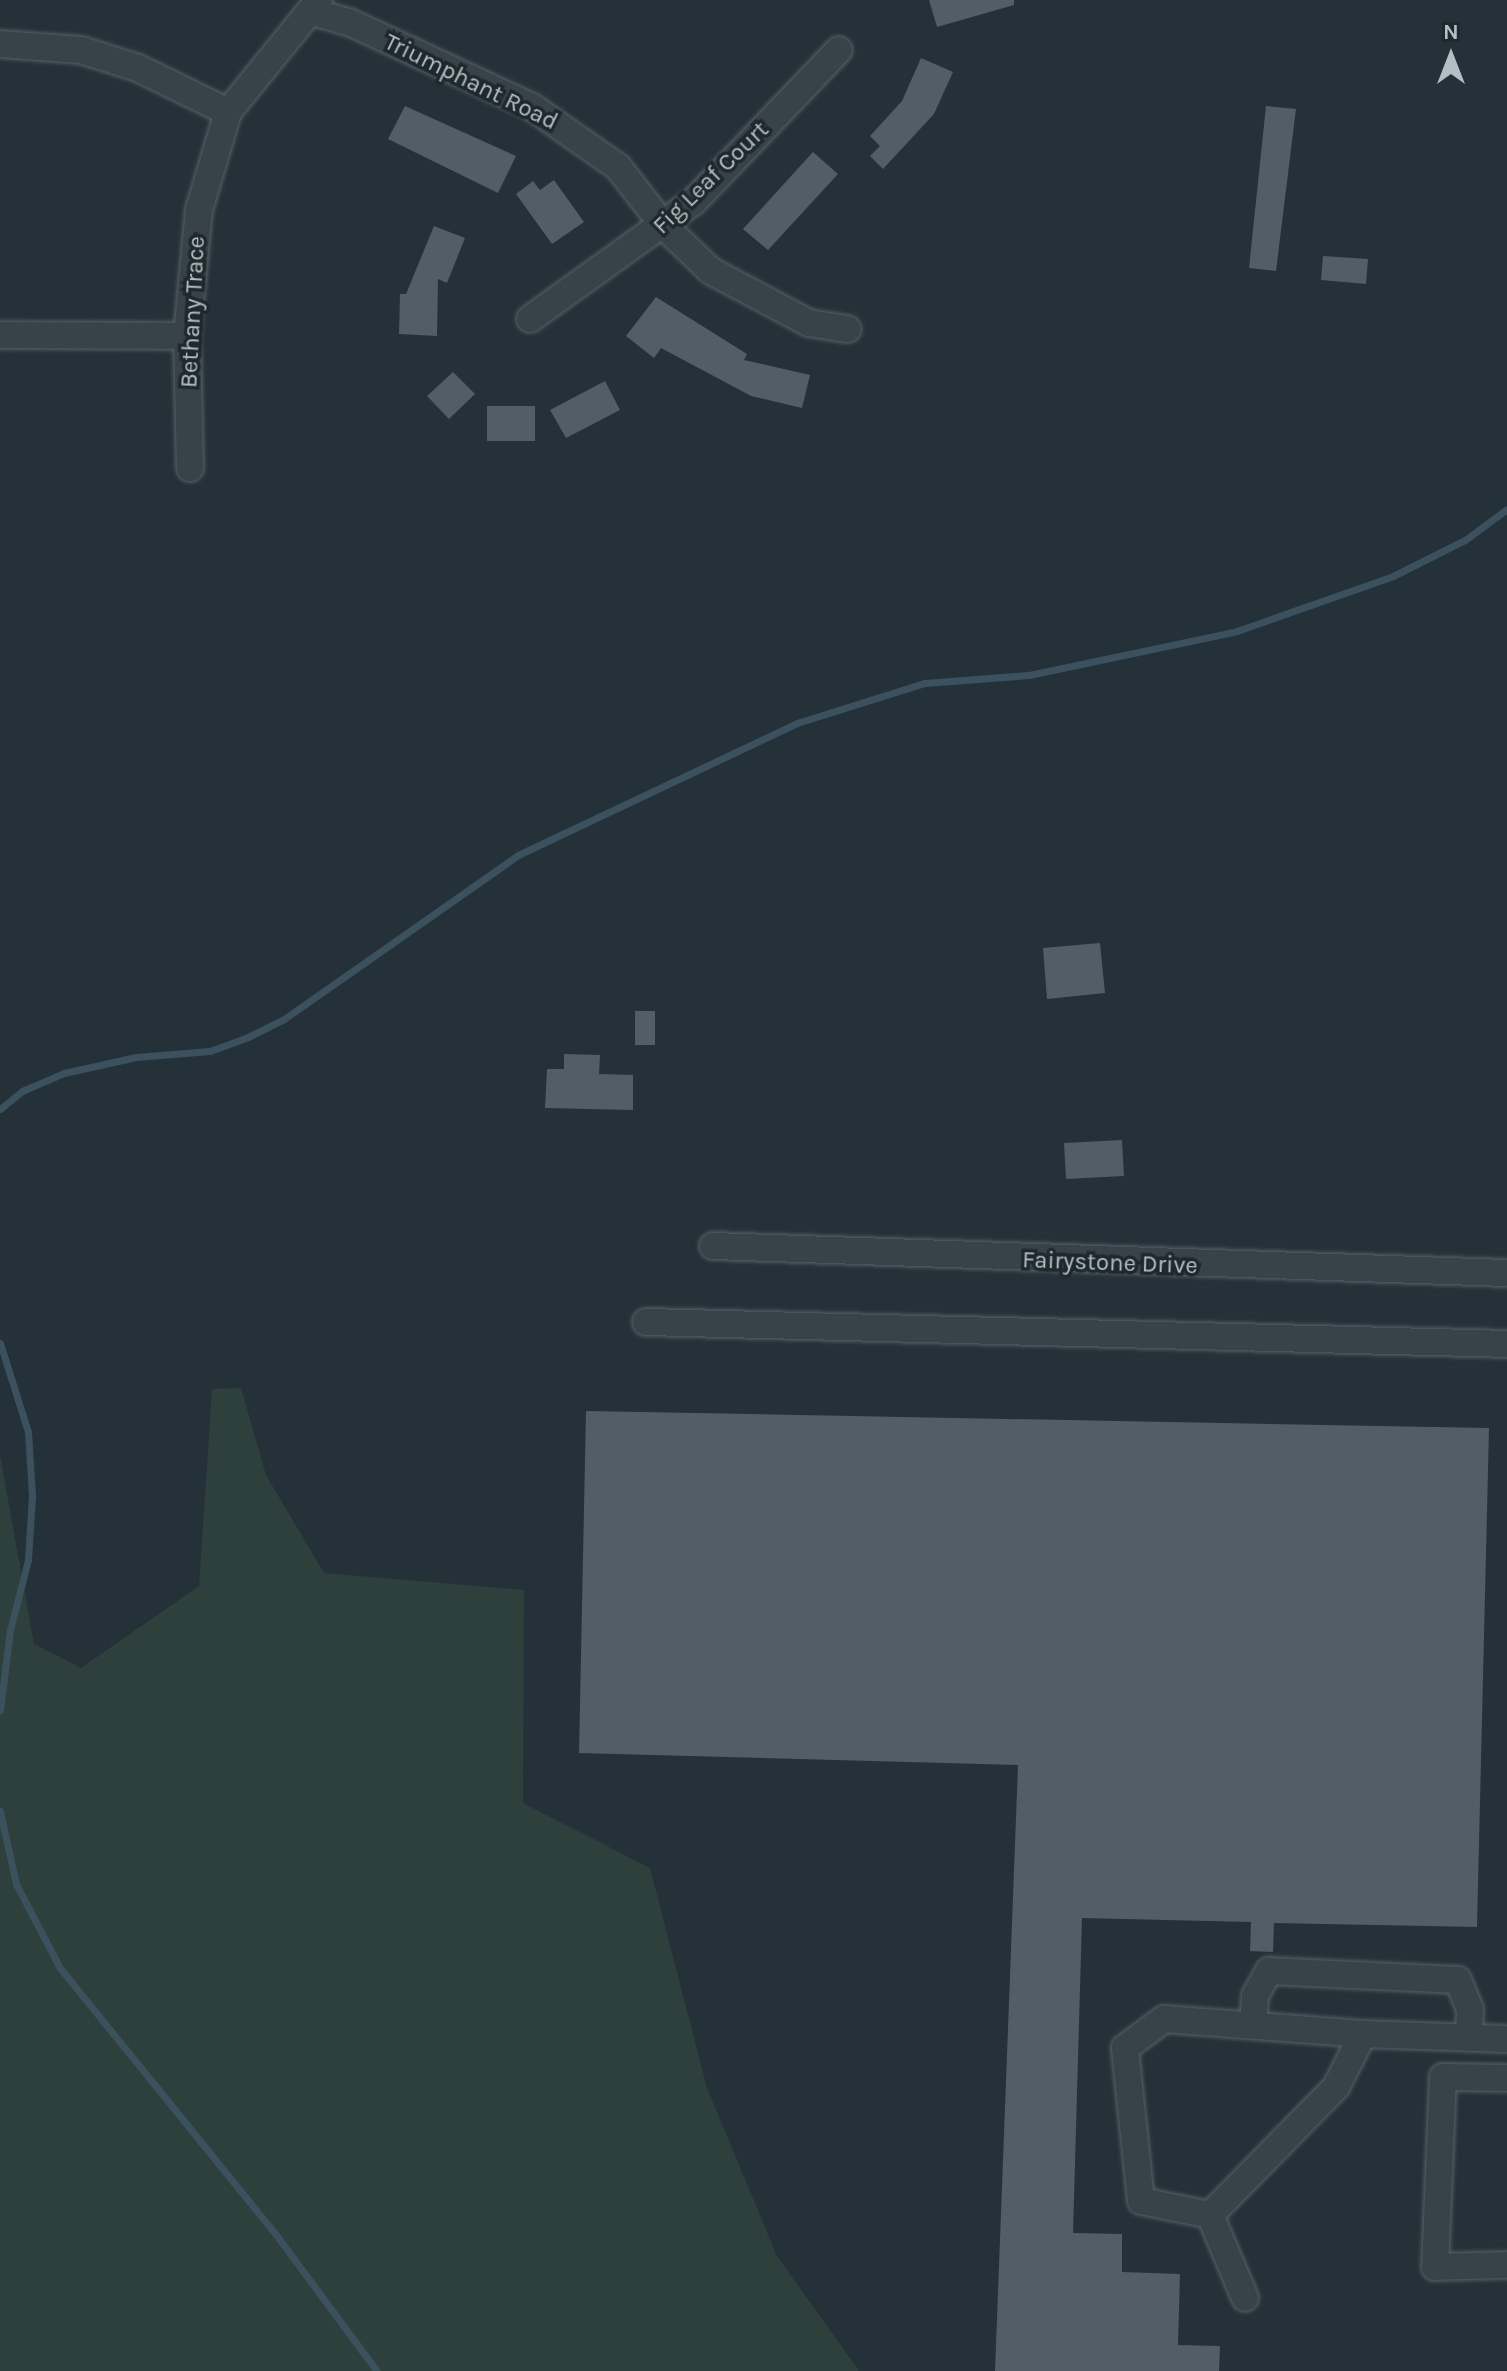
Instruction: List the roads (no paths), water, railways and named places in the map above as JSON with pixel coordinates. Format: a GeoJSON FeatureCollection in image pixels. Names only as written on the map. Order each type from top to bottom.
{"type":"FeatureCollection","features":[{"type":"Feature","properties":{"kind":"street","name":"Bethany Trace"},"geometry":{"type":"LineString","coordinates":[[190,468],[187,336],[199,210],[228,112],[316,6]]}},
{"type":"Feature","properties":{"kind":"street","name":"Triumphant Road"},"geometry":{"type":"LineString","coordinates":[[316,6],[532,107],[618,167],[664,226],[745,293],[809,323],[848,329]]}},
{"type":"Feature","properties":{"kind":"street"},"geometry":{"type":"LineString","coordinates":[[0,44],[81,50],[138,68],[228,112]]}},
{"type":"Feature","properties":{"kind":"street","name":"Fig Leaf Court"},"geometry":{"type":"LineString","coordinates":[[530,319],[664,226],[839,50]]}},
{"type":"Feature","properties":{"kind":"street"},"geometry":{"type":"LineString","coordinates":[[0,335],[187,336]]}},
{"type":"Feature","properties":{"kind":"street","name":"Fairystone Drive"},"geometry":{"type":"LineString","coordinates":[[713,1246],[1507,1273]]}},
{"type":"Feature","properties":{"kind":"street"},"geometry":{"type":"LineString","coordinates":[[646,1322],[1507,1344]]}},
{"type":"Feature","properties":{"kind":"street"},"geometry":{"type":"LineString","coordinates":[[1253,2025],[1255,1996],[1269,1971],[1458,1980],[1470,2009],[1469,2038]]}},
{"type":"Feature","properties":{"kind":"street"},"geometry":{"type":"LineString","coordinates":[[1210,2215],[1141,2201],[1130,2140],[1125,2048],[1164,2019],[1363,2034],[1469,2038],[1507,2035]]}},
{"type":"Feature","properties":{"kind":"street"},"geometry":{"type":"LineString","coordinates":[[1210,2215],[1336,2087],[1363,2034]]}},
{"type":"Feature","properties":{"kind":"street"},"geometry":{"type":"LineString","coordinates":[[1507,2078],[1443,2077],[1435,2267],[1507,2265]]}},
{"type":"Feature","properties":{"kind":"street"},"geometry":{"type":"LineString","coordinates":[[1210,2215],[1245,2298]]}},
{"type":"Feature","properties":{"kind":"waterway"},"geometry":{"type":"LineString","coordinates":[[0,1109],[22,1091],[64,1073],[136,1057],[210,1051],[248,1037],[284,1019],[518,855],[797,723],[925,683],[1029,675],[1237,631],[1393,576],[1465,540],[1507,509]]}},
{"type":"Feature","properties":{"kind":"waterway"},"geometry":{"type":"LineString","coordinates":[[0,1343],[28,1432],[32,1496],[28,1560],[10,1630],[0,1710]]}},
{"type":"Feature","properties":{"kind":"waterway"},"geometry":{"type":"LineString","coordinates":[[0,1811],[16,1884],[60,1968],[274,2232],[377,2371]]}}]}
